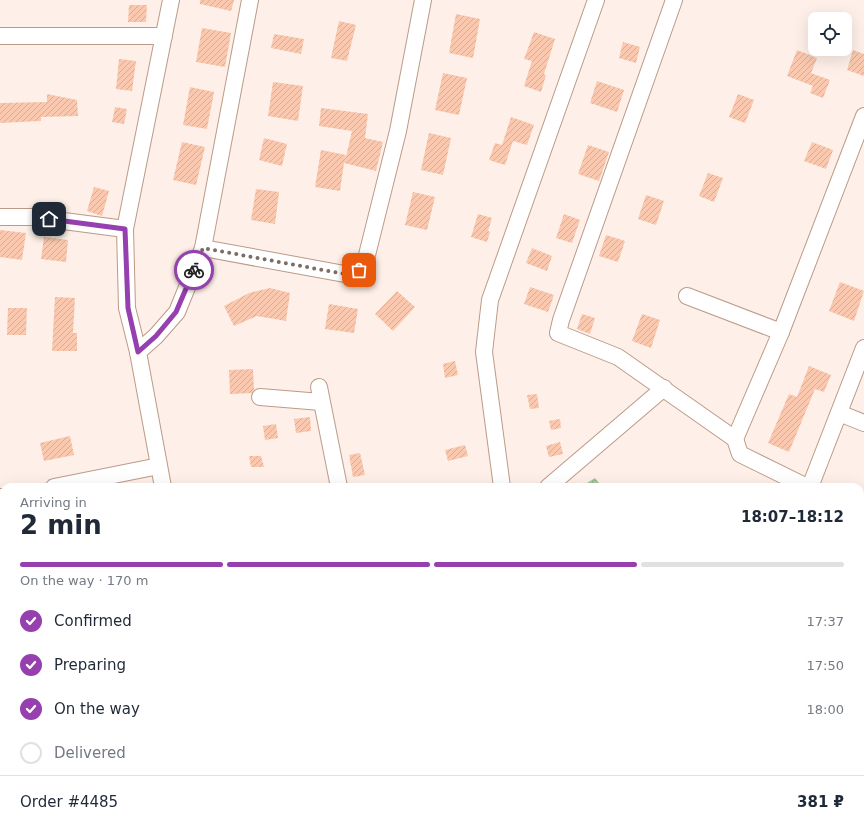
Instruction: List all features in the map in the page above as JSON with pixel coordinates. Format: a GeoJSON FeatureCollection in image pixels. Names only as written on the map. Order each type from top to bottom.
{"type":"FeatureCollection","features":[{"type":"Feature","properties":{"kind":"street"},"geometry":{"type":"LineString","coordinates":[[162,483],[138,352],[128,308],[125,229],[171,0]]}},
{"type":"Feature","properties":{"kind":"street"},"geometry":{"type":"LineString","coordinates":[[138,352],[156,336],[176,312],[203,248],[250,0]]}},
{"type":"Feature","properties":{"kind":"street"},"geometry":{"type":"LineString","coordinates":[[203,248],[350,275],[359,270],[366,259],[398,131],[423,0]]}},
{"type":"Feature","properties":{"kind":"street"},"geometry":{"type":"LineString","coordinates":[[501,483],[484,352],[490,300],[596,0]]}},
{"type":"Feature","properties":{"kind":"street"},"geometry":{"type":"LineString","coordinates":[[674,0],[561,320],[558,333],[618,357],[735,439],[740,454],[789,483]]}},
{"type":"Feature","properties":{"kind":"street"},"geometry":{"type":"LineString","coordinates":[[0,36],[164,36]]}},
{"type":"Feature","properties":{"kind":"street"},"geometry":{"type":"LineString","coordinates":[[735,439],[781,332],[864,116]]}},
{"type":"Feature","properties":{"kind":"street"},"geometry":{"type":"LineString","coordinates":[[0,217],[33,217],[125,229]]}},
{"type":"Feature","properties":{"kind":"street"},"geometry":{"type":"LineString","coordinates":[[687,296],[781,332]]}},
{"type":"Feature","properties":{"kind":"street"},"geometry":{"type":"LineString","coordinates":[[810,483],[864,348]]}},
{"type":"Feature","properties":{"kind":"street"},"geometry":{"type":"LineString","coordinates":[[553,483],[664,388]]}},
{"type":"Feature","properties":{"kind":"street"},"geometry":{"type":"LineString","coordinates":[[260,397],[320,395],[338,483]]}},
{"type":"Feature","properties":{"kind":"street"},"geometry":{"type":"LineString","coordinates":[[839,413],[864,423]]}},
{"type":"Feature","properties":{"kind":"street"},"geometry":{"type":"LineString","coordinates":[[74,483],[159,466]]}},
{"type":"Feature","properties":{"kind":"green space"},"geometry":{"type":"Polygon","coordinates":[[[595,478],[599,483],[587,483],[595,478]]]}},
{"type":"Feature","properties":{"kind":"building"},"geometry":{"type":"Polygon","coordinates":[[[200,0],[234,0],[231,11],[200,4],[200,0]]]}},
{"type":"Feature","properties":{"kind":"building"},"geometry":{"type":"Polygon","coordinates":[[[129,5],[147,5],[146,22],[128,22],[129,5]]]}},
{"type":"Feature","properties":{"kind":"building"},"geometry":{"type":"Polygon","coordinates":[[[456,14],[480,19],[473,58],[449,53],[456,14]]]}},
{"type":"Feature","properties":{"kind":"building"},"geometry":{"type":"Polygon","coordinates":[[[339,21],[356,25],[347,61],[331,58],[339,21]]]}},
{"type":"Feature","properties":{"kind":"building"},"geometry":{"type":"Polygon","coordinates":[[[202,28],[231,33],[225,67],[196,62],[202,28]]]}},
{"type":"Feature","properties":{"kind":"building"},"geometry":{"type":"Polygon","coordinates":[[[534,32],[555,39],[544,74],[546,75],[541,92],[524,86],[532,61],[524,59],[534,32]]]}},
{"type":"Feature","properties":{"kind":"building"},"geometry":{"type":"Polygon","coordinates":[[[274,34],[304,39],[301,54],[271,48],[274,34]]]}},
{"type":"Feature","properties":{"kind":"building"},"geometry":{"type":"Polygon","coordinates":[[[623,42],[640,47],[636,63],[619,58],[623,42]]]}},
{"type":"Feature","properties":{"kind":"building"},"geometry":{"type":"Polygon","coordinates":[[[797,50],[808,54],[808,56],[817,58],[811,73],[830,80],[823,98],[810,93],[813,86],[787,76],[797,50]]]}},
{"type":"Feature","properties":{"kind":"building"},"geometry":{"type":"Polygon","coordinates":[[[853,50],[864,54],[864,76],[847,70],[853,50]]]}},
{"type":"Feature","properties":{"kind":"building"},"geometry":{"type":"Polygon","coordinates":[[[119,59],[136,61],[132,91],[116,89],[119,59]]]}},
{"type":"Feature","properties":{"kind":"building"},"geometry":{"type":"Polygon","coordinates":[[[443,73],[467,78],[459,115],[435,110],[443,73]]]}},
{"type":"Feature","properties":{"kind":"building"},"geometry":{"type":"Polygon","coordinates":[[[597,81],[624,90],[617,112],[590,103],[597,81]]]}},
{"type":"Feature","properties":{"kind":"building"},"geometry":{"type":"Polygon","coordinates":[[[273,82],[303,86],[298,121],[268,116],[273,82]]]}},
{"type":"Feature","properties":{"kind":"building"},"geometry":{"type":"Polygon","coordinates":[[[190,87],[214,92],[207,129],[183,125],[190,87]]]}},
{"type":"Feature","properties":{"kind":"building"},"geometry":{"type":"Polygon","coordinates":[[[47,94],[77,100],[78,116],[41,117],[41,121],[0,123],[0,103],[47,102],[47,94]]]}},
{"type":"Feature","properties":{"kind":"building"},"geometry":{"type":"Polygon","coordinates":[[[738,94],[754,100],[745,123],[729,117],[738,94]]]}},
{"type":"Feature","properties":{"kind":"building"},"geometry":{"type":"Polygon","coordinates":[[[115,107],[127,109],[124,124],[112,122],[115,107]]]}},
{"type":"Feature","properties":{"kind":"building"},"geometry":{"type":"Polygon","coordinates":[[[321,108],[368,114],[365,138],[383,142],[376,171],[344,163],[340,191],[315,187],[321,150],[346,155],[345,161],[352,131],[319,126],[321,108]]]}},
{"type":"Feature","properties":{"kind":"building"},"geometry":{"type":"Polygon","coordinates":[[[511,117],[534,125],[527,145],[513,141],[505,165],[489,160],[495,143],[502,145],[511,117]]]}},
{"type":"Feature","properties":{"kind":"building"},"geometry":{"type":"Polygon","coordinates":[[[429,133],[451,138],[443,175],[421,170],[429,133]]]}},
{"type":"Feature","properties":{"kind":"building"},"geometry":{"type":"Polygon","coordinates":[[[264,138],[287,144],[282,166],[259,160],[264,138]]]}},
{"type":"Feature","properties":{"kind":"building"},"geometry":{"type":"Polygon","coordinates":[[[182,142],[205,147],[196,185],[173,180],[182,142]]]}},
{"type":"Feature","properties":{"kind":"building"},"geometry":{"type":"Polygon","coordinates":[[[812,142],[833,150],[826,169],[804,161],[812,142]]]}},
{"type":"Feature","properties":{"kind":"building"},"geometry":{"type":"Polygon","coordinates":[[[588,145],[609,152],[599,181],[578,174],[588,145]]]}},
{"type":"Feature","properties":{"kind":"building"},"geometry":{"type":"Polygon","coordinates":[[[708,173],[723,178],[714,202],[699,196],[708,173]]]}},
{"type":"Feature","properties":{"kind":"building"},"geometry":{"type":"Polygon","coordinates":[[[94,187],[109,191],[102,216],[87,211],[94,187]]]}},
{"type":"Feature","properties":{"kind":"building"},"geometry":{"type":"Polygon","coordinates":[[[256,189],[279,192],[275,224],[251,220],[256,189]]]}},
{"type":"Feature","properties":{"kind":"building"},"geometry":{"type":"Polygon","coordinates":[[[413,192],[435,197],[427,230],[405,225],[413,192]]]}},
{"type":"Feature","properties":{"kind":"building"},"geometry":{"type":"Polygon","coordinates":[[[646,195],[664,201],[656,225],[638,219],[646,195]]]}},
{"type":"Feature","properties":{"kind":"building"},"geometry":{"type":"Polygon","coordinates":[[[478,214],[492,218],[488,231],[490,232],[487,242],[471,237],[478,214]]]}},
{"type":"Feature","properties":{"kind":"building"},"geometry":{"type":"Polygon","coordinates":[[[564,214],[580,220],[572,243],[556,238],[564,214]]]}},
{"type":"Feature","properties":{"kind":"building"},"geometry":{"type":"Polygon","coordinates":[[[0,230],[26,233],[22,260],[0,257],[0,230]]]}},
{"type":"Feature","properties":{"kind":"building"},"geometry":{"type":"Polygon","coordinates":[[[606,235],[625,241],[618,262],[599,256],[606,235]]]}},
{"type":"Feature","properties":{"kind":"building"},"geometry":{"type":"Polygon","coordinates":[[[44,237],[68,240],[66,262],[41,259],[44,237]]]}},
{"type":"Feature","properties":{"kind":"building"},"geometry":{"type":"Polygon","coordinates":[[[532,248],[552,256],[547,271],[526,263],[532,248]]]}},
{"type":"Feature","properties":{"kind":"building"},"geometry":{"type":"Polygon","coordinates":[[[840,282],[864,291],[854,321],[829,311],[840,282]]]}},
{"type":"Feature","properties":{"kind":"building"},"geometry":{"type":"Polygon","coordinates":[[[530,287],[554,295],[548,312],[524,304],[530,287]]]}},
{"type":"Feature","properties":{"kind":"building"},"geometry":{"type":"Polygon","coordinates":[[[270,288],[290,293],[286,321],[257,316],[234,326],[224,306],[249,293],[270,288]]]}},
{"type":"Feature","properties":{"kind":"building"},"geometry":{"type":"Polygon","coordinates":[[[397,291],[415,307],[393,331],[375,314],[397,291]]]}},
{"type":"Feature","properties":{"kind":"building"},"geometry":{"type":"Polygon","coordinates":[[[55,297],[75,298],[73,333],[77,333],[77,351],[52,351],[55,297]]]}},
{"type":"Feature","properties":{"kind":"building"},"geometry":{"type":"Polygon","coordinates":[[[329,304],[358,309],[354,333],[325,329],[329,304]]]}},
{"type":"Feature","properties":{"kind":"building"},"geometry":{"type":"Polygon","coordinates":[[[8,308],[27,308],[26,335],[7,335],[8,308]]]}},
{"type":"Feature","properties":{"kind":"building"},"geometry":{"type":"Polygon","coordinates":[[[582,314],[595,318],[590,334],[577,329],[582,314]]]}},
{"type":"Feature","properties":{"kind":"building"},"geometry":{"type":"Polygon","coordinates":[[[642,314],[660,320],[651,348],[632,341],[642,314]]]}},
{"type":"Feature","properties":{"kind":"building"},"geometry":{"type":"Polygon","coordinates":[[[455,361],[458,375],[445,378],[443,364],[455,361]]]}},
{"type":"Feature","properties":{"kind":"building"},"geometry":{"type":"Polygon","coordinates":[[[809,366],[831,375],[824,392],[815,389],[789,452],[768,443],[789,394],[797,397],[809,366]]]}},
{"type":"Feature","properties":{"kind":"building"},"geometry":{"type":"Polygon","coordinates":[[[253,369],[254,390],[252,393],[230,394],[229,370],[253,369]]]}},
{"type":"Feature","properties":{"kind":"building"},"geometry":{"type":"Polygon","coordinates":[[[537,394],[539,408],[530,409],[527,395],[537,394]]]}},
{"type":"Feature","properties":{"kind":"building"},"geometry":{"type":"Polygon","coordinates":[[[310,417],[311,431],[296,433],[294,419],[310,417]]]}},
{"type":"Feature","properties":{"kind":"building"},"geometry":{"type":"Polygon","coordinates":[[[560,419],[561,428],[551,430],[549,421],[560,419]]]}},
{"type":"Feature","properties":{"kind":"building"},"geometry":{"type":"Polygon","coordinates":[[[276,424],[278,438],[265,440],[263,426],[276,424]]]}},
{"type":"Feature","properties":{"kind":"building"},"geometry":{"type":"Polygon","coordinates":[[[70,436],[74,455],[44,461],[40,443],[70,436]]]}},
{"type":"Feature","properties":{"kind":"building"},"geometry":{"type":"Polygon","coordinates":[[[560,442],[563,454],[549,457],[546,446],[560,442]]]}},
{"type":"Feature","properties":{"kind":"building"},"geometry":{"type":"Polygon","coordinates":[[[465,445],[468,456],[448,461],[445,450],[465,445]]]}},
{"type":"Feature","properties":{"kind":"building"},"geometry":{"type":"Polygon","coordinates":[[[360,453],[365,475],[353,477],[349,455],[360,453]]]}},
{"type":"Feature","properties":{"kind":"building"},"geometry":{"type":"Polygon","coordinates":[[[249,456],[261,456],[264,467],[251,467],[249,456]]]}},
{"type":"Feature","properties":{"kind":"way so far"},"geometry":{"type":"LineString","coordinates":[[194,270],[203,248],[350,275],[359,270]]}},
{"type":"Feature","properties":{"kind":"route"},"geometry":{"type":"LineString","coordinates":[[49,219],[125,229],[128,308],[138,352],[156,336],[176,312],[194,270]]}}]}
